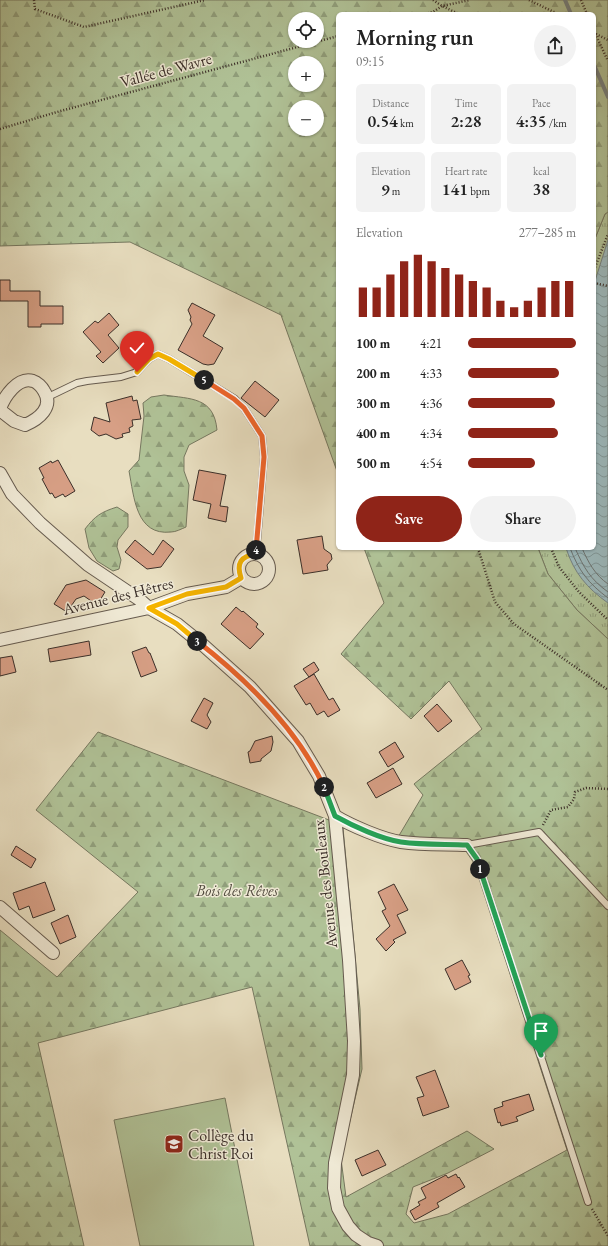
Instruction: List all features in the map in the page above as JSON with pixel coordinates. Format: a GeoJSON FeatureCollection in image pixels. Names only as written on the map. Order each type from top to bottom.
{"type":"FeatureCollection","features":[{"type":"Feature","properties":{"kind":"street"},"geometry":{"type":"LineString","coordinates":[[33,380],[42,387],[48,397],[47,406],[42,414],[33,422],[24,425],[14,422],[0,409],[13,388],[22,381],[33,380]]}},
{"type":"Feature","properties":{"kind":"street","name":"Avenue des Bouleaux"},"geometry":{"type":"LineString","coordinates":[[0,473],[12,494],[40,523],[88,565],[140,600],[149,608],[177,624],[250,687],[298,741],[319,776],[335,816],[349,960],[354,1041],[353,1075],[335,1163],[334,1188],[338,1208],[348,1226],[356,1235],[377,1246]]}},
{"type":"Feature","properties":{"kind":"street"},"geometry":{"type":"LineString","coordinates":[[256,554],[265,559],[269,568],[267,578],[259,584],[249,584],[241,578],[238,570],[241,561],[247,555],[256,554]]}},
{"type":"Feature","properties":{"kind":"street","name":"Avenue des Hêtres"},"geometry":{"type":"LineString","coordinates":[[0,640],[149,608],[187,594],[226,587],[241,578]]}},
{"type":"Feature","properties":{"kind":"street"},"geometry":{"type":"LineString","coordinates":[[335,816],[349,824],[401,842],[467,845]]}},
{"type":"Feature","properties":{"kind":"street"},"geometry":{"type":"LineString","coordinates":[[0,908],[53,953]]}},
{"type":"Feature","properties":{"kind":"lane"},"geometry":{"type":"LineString","coordinates":[[48,397],[77,383],[121,378],[137,372],[149,359],[158,354],[169,359],[234,399],[244,408],[262,436],[264,457],[256,554]]}},
{"type":"Feature","properties":{"kind":"lane"},"geometry":{"type":"LineString","coordinates":[[588,1202],[477,859],[467,845],[539,832],[608,906]]}},
{"type":"Feature","properties":{"kind":"path"},"geometry":{"type":"LineString","coordinates":[[34,0],[35,9],[84,27],[205,0]]}},
{"type":"Feature","properties":{"kind":"path"},"geometry":{"type":"LineString","coordinates":[[433,0],[455,12]]}},
{"type":"Feature","properties":{"kind":"path"},"geometry":{"type":"LineString","coordinates":[[434,12],[442,6],[470,0]]}},
{"type":"Feature","properties":{"kind":"path"},"geometry":{"type":"LineString","coordinates":[[529,0],[554,12]]}},
{"type":"Feature","properties":{"kind":"path"},"geometry":{"type":"LineString","coordinates":[[581,0],[586,12]]}},
{"type":"Feature","properties":{"kind":"path"},"geometry":{"type":"LineString","coordinates":[[596,33],[608,40]]}},
{"type":"Feature","properties":{"kind":"path"},"geometry":{"type":"LineString","coordinates":[[596,36],[608,61]]}},
{"type":"Feature","properties":{"kind":"path","name":"Vallée de Wavre"},"geometry":{"type":"LineString","coordinates":[[0,129],[57,112],[336,37]]}},
{"type":"Feature","properties":{"kind":"path"},"geometry":{"type":"LineString","coordinates":[[596,265],[608,234]]}},
{"type":"Feature","properties":{"kind":"path"},"geometry":{"type":"LineString","coordinates":[[596,283],[608,286]]}},
{"type":"Feature","properties":{"kind":"path"},"geometry":{"type":"LineString","coordinates":[[479,550],[495,602],[514,624],[608,690]]}},
{"type":"Feature","properties":{"kind":"path"},"geometry":{"type":"LineString","coordinates":[[552,550],[559,567],[579,592],[608,620]]}},
{"type":"Feature","properties":{"kind":"path"},"geometry":{"type":"LineString","coordinates":[[539,832],[551,810],[568,806],[574,799],[575,792],[586,788],[608,788]]}},
{"type":"Feature","properties":{"kind":"path"},"geometry":{"type":"LineString","coordinates":[[588,1202],[608,1236]]}},
{"type":"Feature","properties":{"kind":"green space"},"geometry":{"type":"Polygon","coordinates":[[[0,0],[608,0],[608,212],[605,214],[596,236],[596,12],[336,12],[336,468],[281,315],[130,242],[0,246],[0,0]]]}},
{"type":"Feature","properties":{"kind":"green space"},"geometry":{"type":"Polygon","coordinates":[[[608,212],[608,639],[577,610],[548,574],[539,550],[596,550],[596,236],[605,214],[608,212]]]}},
{"type":"Feature","properties":{"kind":"green space"},"geometry":{"type":"Polygon","coordinates":[[[164,395],[192,399],[206,405],[215,419],[217,430],[189,445],[184,457],[184,471],[189,485],[186,527],[171,532],[159,532],[150,528],[144,521],[135,503],[129,471],[139,460],[144,416],[143,403],[151,397],[164,395]]]}},
{"type":"Feature","properties":{"kind":"green space"},"geometry":{"type":"Polygon","coordinates":[[[117,507],[128,514],[128,527],[118,540],[117,547],[121,560],[119,569],[113,571],[97,561],[89,548],[85,529],[99,515],[117,507]]]}},
{"type":"Feature","properties":{"kind":"green space","name":"Bois des Rêves"},"geometry":{"type":"Polygon","coordinates":[[[365,550],[539,550],[548,574],[577,610],[608,639],[608,1246],[310,1246],[252,987],[38,1043],[84,1246],[0,1246],[0,930],[57,977],[138,892],[36,810],[98,732],[329,820],[343,828],[360,1009],[362,1069],[341,1159],[346,1197],[467,1131],[494,1149],[448,1173],[413,1187],[406,1214],[414,1223],[448,1214],[567,1150],[474,863],[465,850],[394,844],[423,795],[414,784],[482,729],[449,681],[411,719],[341,654],[384,603],[365,550]]]}},
{"type":"Feature","properties":{"kind":"green space"},"geometry":{"type":"Polygon","coordinates":[[[225,1098],[254,1246],[140,1246],[114,1120],[225,1098]]]}},
{"type":"Feature","properties":{"kind":"water"},"geometry":{"type":"Polygon","coordinates":[[[608,240],[608,603],[594,592],[582,579],[573,565],[567,550],[596,550],[596,278],[608,240]]]}},
{"type":"Feature","properties":{"kind":"building"},"geometry":{"type":"Polygon","coordinates":[[[0,280],[10,280],[10,291],[40,291],[40,306],[63,306],[63,324],[41,324],[41,327],[28,327],[28,301],[0,301],[0,280]]]}},
{"type":"Feature","properties":{"kind":"building"},"geometry":{"type":"Polygon","coordinates":[[[192,303],[215,315],[203,336],[223,348],[214,364],[203,364],[178,350],[192,324],[188,310],[192,303]]]}},
{"type":"Feature","properties":{"kind":"building"},"geometry":{"type":"Polygon","coordinates":[[[109,313],[119,325],[108,335],[119,348],[103,363],[96,356],[101,352],[83,332],[95,321],[98,323],[109,313]]]}},
{"type":"Feature","properties":{"kind":"building"},"geometry":{"type":"Polygon","coordinates":[[[255,381],[279,400],[265,417],[241,398],[255,381]]]}},
{"type":"Feature","properties":{"kind":"building"},"geometry":{"type":"Polygon","coordinates":[[[132,396],[133,401],[137,400],[141,419],[132,420],[133,426],[129,428],[130,432],[122,434],[123,437],[116,439],[106,434],[99,436],[91,430],[94,417],[110,422],[106,403],[132,396]]]}},
{"type":"Feature","properties":{"kind":"building"},"geometry":{"type":"Polygon","coordinates":[[[58,460],[75,491],[65,497],[63,494],[55,498],[52,493],[50,494],[42,479],[44,478],[39,468],[51,461],[52,463],[58,460]]]}},
{"type":"Feature","properties":{"kind":"building"},"geometry":{"type":"Polygon","coordinates":[[[199,470],[226,475],[220,506],[228,507],[226,522],[208,518],[211,504],[193,500],[199,470]]]}},
{"type":"Feature","properties":{"kind":"building"},"geometry":{"type":"Polygon","coordinates":[[[322,536],[324,549],[331,554],[332,559],[327,565],[328,570],[303,574],[297,540],[322,536]]]}},
{"type":"Feature","properties":{"kind":"building"},"geometry":{"type":"Polygon","coordinates":[[[135,540],[153,555],[163,540],[174,549],[161,567],[147,569],[125,552],[135,540]]]}},
{"type":"Feature","properties":{"kind":"building"},"geometry":{"type":"Polygon","coordinates":[[[86,580],[105,592],[97,605],[84,596],[76,599],[67,612],[54,604],[66,585],[86,580]]]}},
{"type":"Feature","properties":{"kind":"building"},"geometry":{"type":"Polygon","coordinates":[[[236,607],[258,624],[256,627],[264,634],[250,649],[221,624],[236,607]]]}},
{"type":"Feature","properties":{"kind":"building"},"geometry":{"type":"Polygon","coordinates":[[[89,641],[91,655],[50,662],[48,649],[89,641]]]}},
{"type":"Feature","properties":{"kind":"building"},"geometry":{"type":"Polygon","coordinates":[[[146,647],[157,671],[141,677],[132,652],[146,647]]]}},
{"type":"Feature","properties":{"kind":"building"},"geometry":{"type":"Polygon","coordinates":[[[12,656],[16,672],[0,676],[0,658],[12,656]]]}},
{"type":"Feature","properties":{"kind":"building"},"geometry":{"type":"Polygon","coordinates":[[[314,662],[319,670],[309,677],[303,669],[314,662]]]}},
{"type":"Feature","properties":{"kind":"building"},"geometry":{"type":"Polygon","coordinates":[[[314,674],[329,700],[333,698],[340,710],[328,717],[324,711],[317,715],[310,703],[306,705],[294,686],[314,674]]]}},
{"type":"Feature","properties":{"kind":"building"},"geometry":{"type":"Polygon","coordinates":[[[204,698],[213,703],[207,715],[211,722],[207,729],[191,721],[204,698]]]}},
{"type":"Feature","properties":{"kind":"building"},"geometry":{"type":"Polygon","coordinates":[[[437,704],[452,721],[438,732],[424,716],[437,704]]]}},
{"type":"Feature","properties":{"kind":"building"},"geometry":{"type":"Polygon","coordinates":[[[272,736],[273,742],[271,751],[261,759],[261,761],[250,763],[248,752],[255,741],[272,736]]]}},
{"type":"Feature","properties":{"kind":"building"},"geometry":{"type":"Polygon","coordinates":[[[395,742],[404,757],[388,767],[379,752],[395,742]]]}},
{"type":"Feature","properties":{"kind":"building"},"geometry":{"type":"Polygon","coordinates":[[[393,768],[402,784],[376,798],[367,783],[393,768]]]}},
{"type":"Feature","properties":{"kind":"building"},"geometry":{"type":"Polygon","coordinates":[[[16,846],[36,859],[31,868],[11,855],[16,846]]]}},
{"type":"Feature","properties":{"kind":"building"},"geometry":{"type":"Polygon","coordinates":[[[45,882],[55,910],[33,918],[29,906],[19,910],[13,893],[45,882]]]}},
{"type":"Feature","properties":{"kind":"building"},"geometry":{"type":"Polygon","coordinates":[[[394,884],[408,910],[397,915],[406,933],[393,940],[395,942],[386,951],[376,939],[390,926],[382,911],[386,909],[378,892],[394,884]]]}},
{"type":"Feature","properties":{"kind":"building"},"geometry":{"type":"Polygon","coordinates":[[[68,915],[76,937],[60,944],[51,923],[68,915]]]}},
{"type":"Feature","properties":{"kind":"building"},"geometry":{"type":"Polygon","coordinates":[[[462,960],[470,975],[468,976],[471,982],[455,990],[445,969],[462,960]]]}},
{"type":"Feature","properties":{"kind":"building"},"geometry":{"type":"Polygon","coordinates":[[[435,1070],[449,1107],[423,1116],[417,1098],[424,1096],[416,1077],[435,1070]]]}},
{"type":"Feature","properties":{"kind":"building"},"geometry":{"type":"Polygon","coordinates":[[[529,1094],[534,1110],[516,1117],[518,1121],[501,1126],[500,1122],[498,1123],[494,1109],[503,1106],[502,1102],[529,1094]]]}},
{"type":"Feature","properties":{"kind":"building"},"geometry":{"type":"Polygon","coordinates":[[[378,1150],[386,1165],[362,1176],[355,1160],[378,1150]]]}},
{"type":"Feature","properties":{"kind":"building"},"geometry":{"type":"Polygon","coordinates":[[[456,1174],[465,1187],[437,1203],[439,1207],[415,1220],[410,1211],[420,1205],[418,1202],[426,1198],[421,1188],[446,1175],[448,1178],[456,1174]]]}},
{"type":"Feature","properties":{"kind":"waterway"},"geometry":{"type":"LineString","coordinates":[[565,0],[570,12]]}},
{"type":"Feature","properties":{"kind":"waterway"},"geometry":{"type":"LineString","coordinates":[[596,70],[608,97]]}},
{"type":"Feature","properties":{"kind":"place","name":"Collège du Christ Roi"},"geometry":{"type":"Point","coordinates":[174,1144]}},
{"type":"Feature","properties":{"kind":"route"},"geometry":{"type":"LineString","coordinates":[[137,372],[149,359],[158,354],[213,385],[234,399],[251,417],[262,436],[264,457],[256,554],[247,555],[241,561],[238,570],[241,578],[226,587],[187,594],[149,608],[177,624],[203,645],[250,687],[269,707],[298,741],[319,776],[335,816],[349,824],[401,842],[467,845],[477,859],[541,1055]]}}]}
